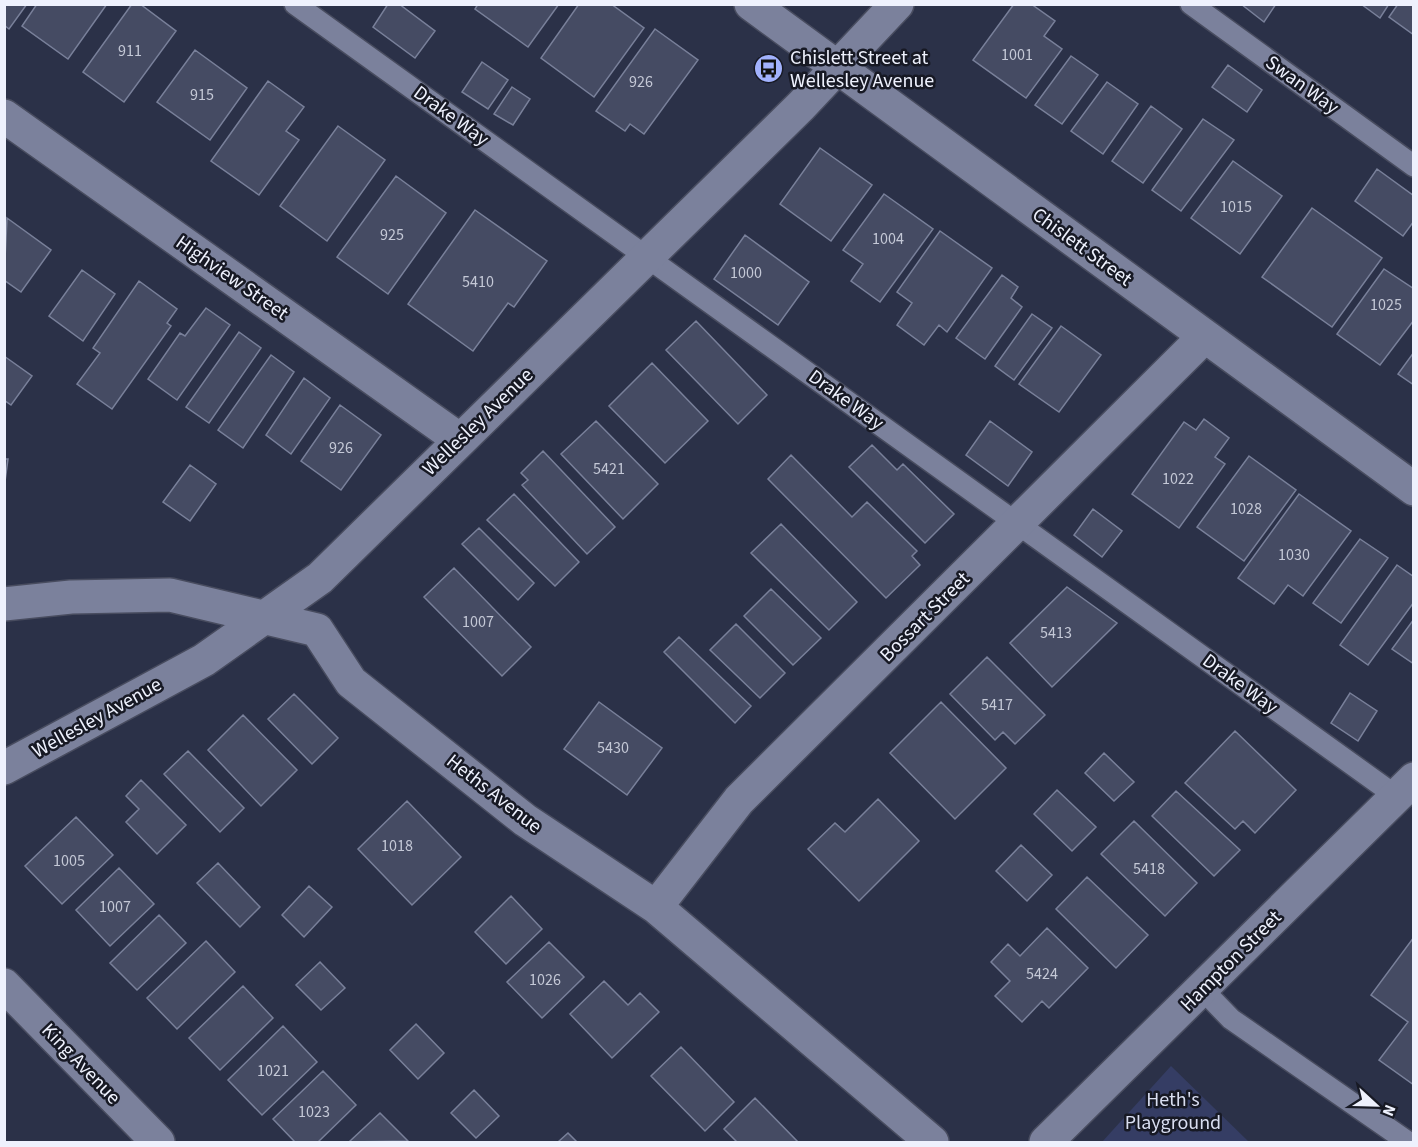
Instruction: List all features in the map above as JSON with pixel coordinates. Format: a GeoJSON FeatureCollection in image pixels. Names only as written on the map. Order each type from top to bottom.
{"type":"FeatureCollection","features":[{"type":"Feature","properties":{"kind":"street","name":"Chislett Street"},"geometry":{"type":"LineString","coordinates":[[751,4],[1413,489]]}},
{"type":"Feature","properties":{"kind":"street","name":"Wellesley Avenue"},"geometry":{"type":"LineString","coordinates":[[4,768],[204,660],[320,578],[838,68],[897,4]]}},
{"type":"Feature","properties":{"kind":"street","name":"Highview Street"},"geometry":{"type":"LineString","coordinates":[[4,116],[460,440]]}},
{"type":"Feature","properties":{"kind":"street","name":"Bossart Street"},"geometry":{"type":"LineString","coordinates":[[656,906],[739,801],[1019,525],[1204,337]]}},
{"type":"Feature","properties":{"kind":"street","name":"Heths Avenue"},"geometry":{"type":"LineString","coordinates":[[4,604],[71,597],[170,596],[317,630],[351,682],[525,820],[656,906],[932,1143]]}},
{"type":"Feature","properties":{"kind":"street","name":"Hampton Street"},"geometry":{"type":"LineString","coordinates":[[1046,1143],[1405,788]]}},
{"type":"Feature","properties":{"kind":"street","name":"King Avenue"},"geometry":{"type":"LineString","coordinates":[[4,985],[158,1143]]}},
{"type":"Feature","properties":{"kind":"lane","name":"Drake Way"},"geometry":{"type":"LineString","coordinates":[[295,4],[1019,525],[1405,788]]}},
{"type":"Feature","properties":{"kind":"lane","name":"Swan Way"},"geometry":{"type":"LineString","coordinates":[[1191,4],[1413,166]]}},
{"type":"Feature","properties":{"kind":"lane"},"geometry":{"type":"LineString","coordinates":[[1203,990],[1231,1019],[1408,1143]]}},
{"type":"Feature","properties":{"kind":"green space","name":"Heth's Playground"},"geometry":{"type":"Polygon","coordinates":[[[1171,1066],[1249,1142],[1102,1142],[1171,1066]]]}},
{"type":"Feature","properties":{"kind":"building"},"geometry":{"type":"Polygon","coordinates":[[[4,4],[27,4],[9,29],[4,25],[4,4]]]}},
{"type":"Feature","properties":{"kind":"building"},"geometry":{"type":"Polygon","coordinates":[[[37,4],[107,4],[68,59],[22,26],[37,4]]]}},
{"type":"Feature","properties":{"kind":"building"},"geometry":{"type":"Polygon","coordinates":[[[132,4],[140,4],[176,31],[124,102],[83,72],[132,4]]]}},
{"type":"Feature","properties":{"kind":"building"},"geometry":{"type":"Polygon","coordinates":[[[388,4],[399,4],[435,31],[415,58],[373,27],[388,4]]]}},
{"type":"Feature","properties":{"kind":"building"},"geometry":{"type":"Polygon","coordinates":[[[478,4],[559,4],[528,47],[475,9],[478,4]]]}},
{"type":"Feature","properties":{"kind":"building"},"geometry":{"type":"Polygon","coordinates":[[[579,4],[611,4],[644,28],[594,97],[541,58],[579,4]]]}},
{"type":"Feature","properties":{"kind":"building"},"geometry":{"type":"Polygon","coordinates":[[[1014,4],[1031,4],[1055,21],[1044,36],[1062,49],[1026,98],[973,60],[1014,4]]]}},
{"type":"Feature","properties":{"kind":"building"},"geometry":{"type":"Polygon","coordinates":[[[1241,4],[1276,4],[1264,22],[1241,4]]]}},
{"type":"Feature","properties":{"kind":"building"},"geometry":{"type":"Polygon","coordinates":[[[1361,4],[1389,4],[1380,18],[1361,4]]]}},
{"type":"Feature","properties":{"kind":"building"},"geometry":{"type":"Polygon","coordinates":[[[1398,4],[1414,4],[1414,35],[1389,17],[1398,4]]]}},
{"type":"Feature","properties":{"kind":"building"},"geometry":{"type":"Polygon","coordinates":[[[655,29],[698,60],[644,134],[630,124],[625,131],[596,111],[655,29]]]}},
{"type":"Feature","properties":{"kind":"building"},"geometry":{"type":"Polygon","coordinates":[[[195,50],[247,88],[210,140],[157,102],[195,50]]]}},
{"type":"Feature","properties":{"kind":"building"},"geometry":{"type":"Polygon","coordinates":[[[1071,56],[1098,75],[1062,124],[1035,105],[1071,56]]]}},
{"type":"Feature","properties":{"kind":"building"},"geometry":{"type":"Polygon","coordinates":[[[482,62],[508,80],[488,109],[462,92],[482,62]]]}},
{"type":"Feature","properties":{"kind":"building"},"geometry":{"type":"Polygon","coordinates":[[[1228,65],[1262,90],[1247,112],[1212,87],[1228,65]]]}},
{"type":"Feature","properties":{"kind":"building"},"geometry":{"type":"Polygon","coordinates":[[[268,81],[304,107],[286,131],[299,140],[259,195],[211,161],[268,81]]]}},
{"type":"Feature","properties":{"kind":"building"},"geometry":{"type":"Polygon","coordinates":[[[1107,82],[1138,104],[1103,154],[1071,131],[1107,82]]]}},
{"type":"Feature","properties":{"kind":"building"},"geometry":{"type":"Polygon","coordinates":[[[512,87],[530,99],[513,125],[494,114],[512,87]]]}},
{"type":"Feature","properties":{"kind":"building"},"geometry":{"type":"Polygon","coordinates":[[[1151,106],[1182,129],[1143,183],[1112,161],[1151,106]]]}},
{"type":"Feature","properties":{"kind":"building"},"geometry":{"type":"Polygon","coordinates":[[[1203,119],[1234,140],[1181,211],[1152,190],[1203,119]]]}},
{"type":"Feature","properties":{"kind":"building"},"geometry":{"type":"Polygon","coordinates":[[[338,126],[385,160],[327,241],[280,206],[338,126]]]}},
{"type":"Feature","properties":{"kind":"building"},"geometry":{"type":"Polygon","coordinates":[[[820,148],[872,185],[831,241],[780,204],[820,148]]]}},
{"type":"Feature","properties":{"kind":"building"},"geometry":{"type":"Polygon","coordinates":[[[1233,161],[1282,196],[1240,254],[1191,218],[1233,161]]]}},
{"type":"Feature","properties":{"kind":"building"},"geometry":{"type":"Polygon","coordinates":[[[1377,169],[1414,196],[1414,221],[1403,236],[1355,201],[1377,169]]]}},
{"type":"Feature","properties":{"kind":"building"},"geometry":{"type":"Polygon","coordinates":[[[396,176],[446,213],[388,294],[337,257],[396,176]]]}},
{"type":"Feature","properties":{"kind":"building"},"geometry":{"type":"Polygon","coordinates":[[[884,194],[933,229],[880,302],[851,281],[863,264],[843,250],[884,194]]]}},
{"type":"Feature","properties":{"kind":"building"},"geometry":{"type":"Polygon","coordinates":[[[1312,208],[1382,258],[1332,327],[1262,277],[1312,208]]]}},
{"type":"Feature","properties":{"kind":"building"},"geometry":{"type":"Polygon","coordinates":[[[475,210],[547,261],[514,307],[508,303],[473,351],[408,304],[475,210]]]}},
{"type":"Feature","properties":{"kind":"building"},"geometry":{"type":"Polygon","coordinates":[[[7,218],[51,250],[21,292],[4,280],[7,218]]]}},
{"type":"Feature","properties":{"kind":"building"},"geometry":{"type":"Polygon","coordinates":[[[940,231],[992,268],[947,332],[939,325],[924,345],[897,325],[912,303],[897,292],[940,231]]]}},
{"type":"Feature","properties":{"kind":"building"},"geometry":{"type":"Polygon","coordinates":[[[745,235],[809,282],[778,325],[714,279],[745,235]]]}},
{"type":"Feature","properties":{"kind":"building"},"geometry":{"type":"Polygon","coordinates":[[[1384,269],[1414,289],[1414,320],[1380,365],[1337,334],[1384,269]]]}},
{"type":"Feature","properties":{"kind":"building"},"geometry":{"type":"Polygon","coordinates":[[[82,270],[115,294],[83,341],[49,316],[82,270]]]}},
{"type":"Feature","properties":{"kind":"building"},"geometry":{"type":"Polygon","coordinates":[[[1002,275],[1018,287],[1011,298],[1022,307],[985,359],[956,338],[1002,275]]]}},
{"type":"Feature","properties":{"kind":"building"},"geometry":{"type":"Polygon","coordinates":[[[139,281],[177,309],[167,323],[171,326],[112,409],[77,384],[100,353],[93,348],[139,281]]]}},
{"type":"Feature","properties":{"kind":"building"},"geometry":{"type":"Polygon","coordinates":[[[206,308],[230,325],[177,400],[148,379],[180,333],[185,336],[206,308]]]}},
{"type":"Feature","properties":{"kind":"building"},"geometry":{"type":"Polygon","coordinates":[[[1032,314],[1052,328],[1014,380],[995,366],[1032,314]]]}},
{"type":"Feature","properties":{"kind":"building"},"geometry":{"type":"Polygon","coordinates":[[[696,321],[767,395],[738,424],[666,350],[696,321]]]}},
{"type":"Feature","properties":{"kind":"building"},"geometry":{"type":"Polygon","coordinates":[[[1061,326],[1101,355],[1059,412],[1019,384],[1061,326]]]}},
{"type":"Feature","properties":{"kind":"building"},"geometry":{"type":"Polygon","coordinates":[[[239,332],[261,348],[209,423],[186,407],[239,332]]]}},
{"type":"Feature","properties":{"kind":"building"},"geometry":{"type":"Polygon","coordinates":[[[1414,352],[1414,385],[1398,374],[1414,352]]]}},
{"type":"Feature","properties":{"kind":"building"},"geometry":{"type":"Polygon","coordinates":[[[271,355],[294,372],[243,448],[218,430],[271,355]]]}},
{"type":"Feature","properties":{"kind":"building"},"geometry":{"type":"Polygon","coordinates":[[[4,356],[32,376],[11,405],[4,400],[4,356]]]}},
{"type":"Feature","properties":{"kind":"building"},"geometry":{"type":"Polygon","coordinates":[[[652,363],[708,421],[665,463],[609,406],[652,363]]]}},
{"type":"Feature","properties":{"kind":"building"},"geometry":{"type":"Polygon","coordinates":[[[304,378],[330,398],[291,454],[266,435],[304,378]]]}},
{"type":"Feature","properties":{"kind":"building"},"geometry":{"type":"Polygon","coordinates":[[[340,405],[381,435],[341,490],[301,461],[340,405]]]}},
{"type":"Feature","properties":{"kind":"building"},"geometry":{"type":"Polygon","coordinates":[[[1204,419],[1229,438],[1215,457],[1225,464],[1179,528],[1132,494],[1184,422],[1196,430],[1204,419]]]}},
{"type":"Feature","properties":{"kind":"building"},"geometry":{"type":"Polygon","coordinates":[[[596,421],[658,484],[623,519],[561,454],[596,421]]]}},
{"type":"Feature","properties":{"kind":"building"},"geometry":{"type":"Polygon","coordinates":[[[990,421],[1032,452],[1008,486],[966,455],[990,421]]]}},
{"type":"Feature","properties":{"kind":"building"},"geometry":{"type":"Polygon","coordinates":[[[872,445],[897,470],[903,464],[954,514],[925,543],[849,467],[872,445]]]}},
{"type":"Feature","properties":{"kind":"building"},"geometry":{"type":"Polygon","coordinates":[[[543,451],[615,527],[587,554],[522,485],[528,480],[521,473],[543,451]]]}},
{"type":"Feature","properties":{"kind":"building"},"geometry":{"type":"Polygon","coordinates":[[[791,455],[852,517],[867,502],[917,551],[912,556],[920,565],[886,598],[768,479],[791,455]]]}},
{"type":"Feature","properties":{"kind":"building"},"geometry":{"type":"Polygon","coordinates":[[[1249,456],[1296,490],[1244,561],[1197,527],[1249,456]]]}},
{"type":"Feature","properties":{"kind":"building"},"geometry":{"type":"Polygon","coordinates":[[[4,459],[8,459],[4,489],[4,459]]]}},
{"type":"Feature","properties":{"kind":"building"},"geometry":{"type":"Polygon","coordinates":[[[190,465],[216,484],[190,521],[163,502],[190,465]]]}},
{"type":"Feature","properties":{"kind":"building"},"geometry":{"type":"Polygon","coordinates":[[[514,494],[579,562],[555,586],[487,520],[514,494]]]}},
{"type":"Feature","properties":{"kind":"building"},"geometry":{"type":"Polygon","coordinates":[[[1299,494],[1351,531],[1303,596],[1288,585],[1274,604],[1238,578],[1299,494]]]}},
{"type":"Feature","properties":{"kind":"building"},"geometry":{"type":"Polygon","coordinates":[[[1093,509],[1122,531],[1102,557],[1074,535],[1093,509]]]}},
{"type":"Feature","properties":{"kind":"building"},"geometry":{"type":"Polygon","coordinates":[[[781,524],[857,602],[829,630],[751,553],[781,524]]]}},
{"type":"Feature","properties":{"kind":"building"},"geometry":{"type":"Polygon","coordinates":[[[479,528],[534,583],[518,600],[462,544],[479,528]]]}},
{"type":"Feature","properties":{"kind":"building"},"geometry":{"type":"Polygon","coordinates":[[[1360,539],[1388,558],[1341,623],[1313,603],[1360,539]]]}},
{"type":"Feature","properties":{"kind":"building"},"geometry":{"type":"Polygon","coordinates":[[[1397,565],[1414,577],[1414,602],[1368,665],[1340,645],[1397,565]]]}},
{"type":"Feature","properties":{"kind":"building"},"geometry":{"type":"Polygon","coordinates":[[[454,568],[531,647],[502,676],[424,597],[454,568]]]}},
{"type":"Feature","properties":{"kind":"building"},"geometry":{"type":"Polygon","coordinates":[[[1067,587],[1117,623],[1052,687],[1010,643],[1067,587]]]}},
{"type":"Feature","properties":{"kind":"building"},"geometry":{"type":"Polygon","coordinates":[[[771,589],[821,638],[793,665],[744,616],[771,589]]]}},
{"type":"Feature","properties":{"kind":"building"},"geometry":{"type":"Polygon","coordinates":[[[1414,619],[1414,664],[1392,649],[1414,619]]]}},
{"type":"Feature","properties":{"kind":"building"},"geometry":{"type":"Polygon","coordinates":[[[736,624],[785,673],[760,698],[710,650],[736,624]]]}},
{"type":"Feature","properties":{"kind":"building"},"geometry":{"type":"Polygon","coordinates":[[[679,637],[751,706],[735,723],[664,652],[679,637]]]}},
{"type":"Feature","properties":{"kind":"building"},"geometry":{"type":"Polygon","coordinates":[[[987,657],[1045,715],[1015,744],[1003,732],[995,740],[950,694],[987,657]]]}},
{"type":"Feature","properties":{"kind":"building"},"geometry":{"type":"Polygon","coordinates":[[[1350,693],[1377,711],[1358,741],[1331,723],[1350,693]]]}},
{"type":"Feature","properties":{"kind":"building"},"geometry":{"type":"Polygon","coordinates":[[[294,694],[338,738],[312,764],[268,719],[294,694]]]}},
{"type":"Feature","properties":{"kind":"building"},"geometry":{"type":"Polygon","coordinates":[[[599,702],[662,748],[627,795],[564,749],[599,702]]]}},
{"type":"Feature","properties":{"kind":"building"},"geometry":{"type":"Polygon","coordinates":[[[941,702],[1006,768],[955,819],[890,753],[941,702]]]}},
{"type":"Feature","properties":{"kind":"building"},"geometry":{"type":"Polygon","coordinates":[[[243,715],[297,770],[261,806],[208,750],[243,715]]]}},
{"type":"Feature","properties":{"kind":"building"},"geometry":{"type":"Polygon","coordinates":[[[1235,731],[1296,790],[1255,833],[1243,821],[1235,829],[1185,783],[1235,731]]]}},
{"type":"Feature","properties":{"kind":"building"},"geometry":{"type":"Polygon","coordinates":[[[188,751],[244,808],[220,832],[164,774],[188,751]]]}},
{"type":"Feature","properties":{"kind":"building"},"geometry":{"type":"Polygon","coordinates":[[[1104,753],[1134,782],[1114,801],[1085,773],[1104,753]]]}},
{"type":"Feature","properties":{"kind":"building"},"geometry":{"type":"Polygon","coordinates":[[[141,780],[186,825],[157,854],[126,822],[139,809],[126,796],[141,780]]]}},
{"type":"Feature","properties":{"kind":"building"},"geometry":{"type":"Polygon","coordinates":[[[1057,790],[1096,827],[1072,851],[1034,814],[1057,790]]]}},
{"type":"Feature","properties":{"kind":"building"},"geometry":{"type":"Polygon","coordinates":[[[1176,791],[1240,850],[1214,876],[1152,816],[1176,791]]]}},
{"type":"Feature","properties":{"kind":"building"},"geometry":{"type":"Polygon","coordinates":[[[878,799],[919,841],[859,901],[808,849],[835,823],[845,832],[878,799]]]}},
{"type":"Feature","properties":{"kind":"building"},"geometry":{"type":"Polygon","coordinates":[[[407,801],[461,857],[412,905],[358,849],[407,801]]]}},
{"type":"Feature","properties":{"kind":"building"},"geometry":{"type":"Polygon","coordinates":[[[76,817],[113,855],[62,904],[25,866],[76,817]]]}},
{"type":"Feature","properties":{"kind":"building"},"geometry":{"type":"Polygon","coordinates":[[[1134,821],[1197,883],[1165,916],[1101,854],[1134,821]]]}},
{"type":"Feature","properties":{"kind":"building"},"geometry":{"type":"Polygon","coordinates":[[[1021,845],[1052,875],[1027,901],[996,871],[1021,845]]]}},
{"type":"Feature","properties":{"kind":"building"},"geometry":{"type":"Polygon","coordinates":[[[218,863],[260,907],[240,927],[197,883],[218,863]]]}},
{"type":"Feature","properties":{"kind":"building"},"geometry":{"type":"Polygon","coordinates":[[[119,868],[154,904],[110,946],[76,910],[119,868]]]}},
{"type":"Feature","properties":{"kind":"building"},"geometry":{"type":"Polygon","coordinates":[[[1087,877],[1148,935],[1116,968],[1056,909],[1087,877]]]}},
{"type":"Feature","properties":{"kind":"building"},"geometry":{"type":"Polygon","coordinates":[[[309,886],[332,907],[304,937],[282,915],[309,886]]]}},
{"type":"Feature","properties":{"kind":"building"},"geometry":{"type":"Polygon","coordinates":[[[511,896],[542,929],[506,964],[475,932],[511,896]]]}},
{"type":"Feature","properties":{"kind":"building"},"geometry":{"type":"Polygon","coordinates":[[[159,915],[186,943],[137,990],[110,963],[159,915]]]}},
{"type":"Feature","properties":{"kind":"building"},"geometry":{"type":"Polygon","coordinates":[[[1047,928],[1088,968],[1049,1008],[1042,1001],[1022,1022],[995,996],[1010,981],[991,962],[1008,944],[1020,956],[1047,928]]]}},
{"type":"Feature","properties":{"kind":"building"},"geometry":{"type":"Polygon","coordinates":[[[1414,937],[1414,1085],[1379,1060],[1408,1022],[1371,995],[1414,937]]]}},
{"type":"Feature","properties":{"kind":"building"},"geometry":{"type":"Polygon","coordinates":[[[206,941],[235,972],[177,1029],[147,998],[206,941]]]}},
{"type":"Feature","properties":{"kind":"building"},"geometry":{"type":"Polygon","coordinates":[[[549,942],[584,977],[542,1018],[507,982],[549,942]]]}},
{"type":"Feature","properties":{"kind":"building"},"geometry":{"type":"Polygon","coordinates":[[[320,962],[345,988],[321,1010],[296,985],[320,962]]]}},
{"type":"Feature","properties":{"kind":"building"},"geometry":{"type":"Polygon","coordinates":[[[604,981],[628,1005],[640,993],[659,1012],[612,1058],[570,1014],[604,981]]]}},
{"type":"Feature","properties":{"kind":"building"},"geometry":{"type":"Polygon","coordinates":[[[243,986],[273,1018],[220,1070],[189,1038],[243,986]]]}},
{"type":"Feature","properties":{"kind":"building"},"geometry":{"type":"Polygon","coordinates":[[[416,1024],[444,1053],[418,1079],[390,1050],[416,1024]]]}},
{"type":"Feature","properties":{"kind":"building"},"geometry":{"type":"Polygon","coordinates":[[[283,1026],[317,1062],[262,1115],[228,1080],[283,1026]]]}},
{"type":"Feature","properties":{"kind":"building"},"geometry":{"type":"Polygon","coordinates":[[[681,1047],[734,1102],[705,1131],[651,1076],[681,1047]]]}},
{"type":"Feature","properties":{"kind":"building"},"geometry":{"type":"Polygon","coordinates":[[[323,1071],[356,1105],[318,1142],[295,1142],[273,1119],[323,1071]]]}},
{"type":"Feature","properties":{"kind":"building"},"geometry":{"type":"Polygon","coordinates":[[[474,1090],[499,1116],[476,1138],[451,1113],[474,1090]]]}},
{"type":"Feature","properties":{"kind":"building"},"geometry":{"type":"Polygon","coordinates":[[[755,1098],[798,1142],[737,1142],[724,1129],[755,1098]]]}},
{"type":"Feature","properties":{"kind":"building"},"geometry":{"type":"Polygon","coordinates":[[[380,1113],[408,1141],[349,1142],[380,1113]]]}},
{"type":"Feature","properties":{"kind":"building"},"geometry":{"type":"Polygon","coordinates":[[[568,1133],[577,1142],[558,1142],[568,1133]]]}},
{"type":"Feature","properties":{"kind":"place","name":"Chislett Street at Wellesley Avenue"},"geometry":{"type":"Point","coordinates":[769,69]}}]}
